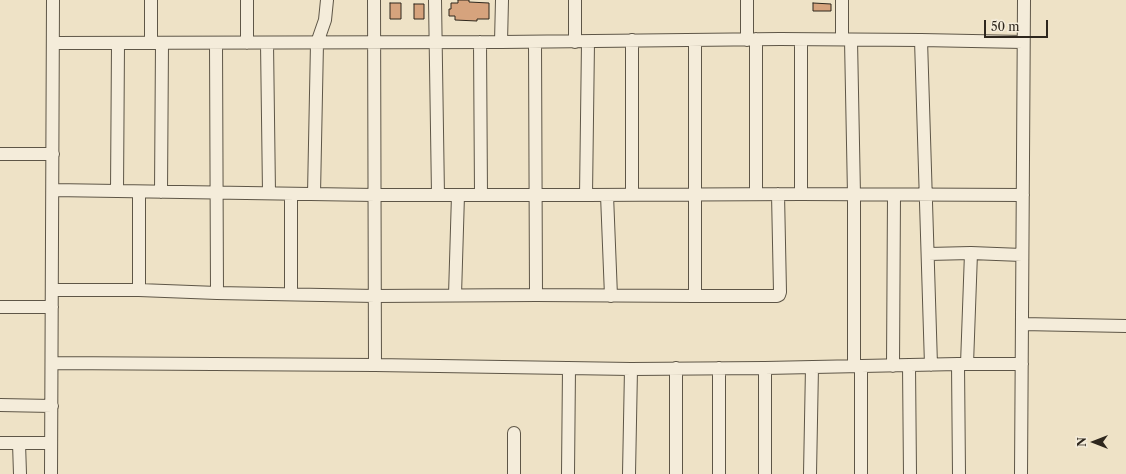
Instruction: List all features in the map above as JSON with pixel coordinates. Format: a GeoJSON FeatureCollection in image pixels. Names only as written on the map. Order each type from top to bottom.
{"type":"FeatureCollection","features":[{"type":"Feature","properties":{"kind":"street"},"geometry":{"type":"LineString","coordinates":[[51,474],[53,0]]}},
{"type":"Feature","properties":{"kind":"street"},"geometry":{"type":"LineString","coordinates":[[151,0],[156,43],[161,192]]}},
{"type":"Feature","properties":{"kind":"street"},"geometry":{"type":"LineString","coordinates":[[247,0],[247,43]]}},
{"type":"Feature","properties":{"kind":"street"},"geometry":{"type":"LineString","coordinates":[[314,194],[317,43],[325,20],[327,0]]}},
{"type":"Feature","properties":{"kind":"street"},"geometry":{"type":"LineString","coordinates":[[374,0],[375,364]]}},
{"type":"Feature","properties":{"kind":"street"},"geometry":{"type":"LineString","coordinates":[[435,0],[437,42],[438,195]]}},
{"type":"Feature","properties":{"kind":"street"},"geometry":{"type":"LineString","coordinates":[[501,42],[502,0]]}},
{"type":"Feature","properties":{"kind":"street"},"geometry":{"type":"LineString","coordinates":[[575,0],[575,42]]}},
{"type":"Feature","properties":{"kind":"street"},"geometry":{"type":"LineString","coordinates":[[747,0],[751,40],[756,194]]}},
{"type":"Feature","properties":{"kind":"street"},"geometry":{"type":"LineString","coordinates":[[842,0],[846,39],[854,194],[857,366],[861,474]]}},
{"type":"Feature","properties":{"kind":"street"},"geometry":{"type":"LineString","coordinates":[[1021,474],[1024,0]]}},
{"type":"Feature","properties":{"kind":"street"},"geometry":{"type":"LineString","coordinates":[[53,43],[588,42],[632,40],[846,39],[1023,42]]}},
{"type":"Feature","properties":{"kind":"street"},"geometry":{"type":"LineString","coordinates":[[632,40],[632,195]]}},
{"type":"Feature","properties":{"kind":"street"},"geometry":{"type":"LineString","coordinates":[[695,296],[696,40]]}},
{"type":"Feature","properties":{"kind":"street"},"geometry":{"type":"LineString","coordinates":[[801,40],[801,194]]}},
{"type":"Feature","properties":{"kind":"street"},"geometry":{"type":"LineString","coordinates":[[921,40],[931,365]]}},
{"type":"Feature","properties":{"kind":"street"},"geometry":{"type":"LineString","coordinates":[[480,42],[481,195]]}},
{"type":"Feature","properties":{"kind":"street"},"geometry":{"type":"LineString","coordinates":[[534,42],[536,295]]}},
{"type":"Feature","properties":{"kind":"street"},"geometry":{"type":"LineString","coordinates":[[586,195],[588,42]]}},
{"type":"Feature","properties":{"kind":"street"},"geometry":{"type":"LineString","coordinates":[[216,43],[217,293]]}},
{"type":"Feature","properties":{"kind":"street"},"geometry":{"type":"LineString","coordinates":[[267,43],[269,193]]}},
{"type":"Feature","properties":{"kind":"street"},"geometry":{"type":"LineString","coordinates":[[117,191],[118,44]]}},
{"type":"Feature","properties":{"kind":"street"},"geometry":{"type":"LineString","coordinates":[[0,154],[53,154]]}},
{"type":"Feature","properties":{"kind":"street"},"geometry":{"type":"LineString","coordinates":[[52,190],[375,195],[1023,195]]}},
{"type":"Feature","properties":{"kind":"street"},"geometry":{"type":"LineString","coordinates":[[138,290],[139,192]]}},
{"type":"Feature","properties":{"kind":"street"},"geometry":{"type":"LineString","coordinates":[[291,194],[291,294]]}},
{"type":"Feature","properties":{"kind":"street"},"geometry":{"type":"LineString","coordinates":[[607,194],[611,296]]}},
{"type":"Feature","properties":{"kind":"street"},"geometry":{"type":"LineString","coordinates":[[52,290],[138,290],[375,296],[780,295],[778,194]]}},
{"type":"Feature","properties":{"kind":"street"},"geometry":{"type":"LineString","coordinates":[[455,295],[458,195]]}},
{"type":"Feature","properties":{"kind":"street"},"geometry":{"type":"LineString","coordinates":[[894,195],[894,366]]}},
{"type":"Feature","properties":{"kind":"street"},"geometry":{"type":"LineString","coordinates":[[928,254],[1022,255]]}},
{"type":"Feature","properties":{"kind":"street"},"geometry":{"type":"LineString","coordinates":[[959,474],[963,364],[972,254]]}},
{"type":"Feature","properties":{"kind":"street"},"geometry":{"type":"LineString","coordinates":[[0,307],[52,306]]}},
{"type":"Feature","properties":{"kind":"street"},"geometry":{"type":"LineString","coordinates":[[1022,324],[1126,326]]}},
{"type":"Feature","properties":{"kind":"street"},"geometry":{"type":"LineString","coordinates":[[52,363],[375,364],[631,369],[1022,364]]}},
{"type":"Feature","properties":{"kind":"street"},"geometry":{"type":"LineString","coordinates":[[909,365],[910,474]]}},
{"type":"Feature","properties":{"kind":"street"},"geometry":{"type":"LineString","coordinates":[[810,474],[812,367]]}},
{"type":"Feature","properties":{"kind":"street"},"geometry":{"type":"LineString","coordinates":[[568,474],[569,368]]}},
{"type":"Feature","properties":{"kind":"street"},"geometry":{"type":"LineString","coordinates":[[676,368],[676,474]]}},
{"type":"Feature","properties":{"kind":"street"},"geometry":{"type":"LineString","coordinates":[[719,368],[720,474]]}},
{"type":"Feature","properties":{"kind":"street"},"geometry":{"type":"LineString","coordinates":[[765,368],[765,474]]}},
{"type":"Feature","properties":{"kind":"street"},"geometry":{"type":"LineString","coordinates":[[629,474],[631,369]]}},
{"type":"Feature","properties":{"kind":"street"},"geometry":{"type":"LineString","coordinates":[[0,405],[52,406]]}},
{"type":"Feature","properties":{"kind":"street"},"geometry":{"type":"LineString","coordinates":[[514,433],[514,474]]}},
{"type":"Feature","properties":{"kind":"street"},"geometry":{"type":"LineString","coordinates":[[0,443],[51,443]]}},
{"type":"Feature","properties":{"kind":"street"},"geometry":{"type":"LineString","coordinates":[[19,443],[20,474]]}},
{"type":"Feature","properties":{"kind":"building"},"geometry":{"type":"Polygon","coordinates":[[[458,0],[489,3],[489,19],[477,19],[477,21],[455,20],[455,16],[449,16],[449,9],[451,9],[451,3],[458,3],[458,0]]]}},
{"type":"Feature","properties":{"kind":"building"},"geometry":{"type":"Polygon","coordinates":[[[390,3],[401,3],[401,19],[390,19],[390,3]]]}},
{"type":"Feature","properties":{"kind":"building"},"geometry":{"type":"Polygon","coordinates":[[[813,3],[831,4],[831,11],[813,11],[813,3]]]}},
{"type":"Feature","properties":{"kind":"building"},"geometry":{"type":"Polygon","coordinates":[[[414,4],[424,4],[424,19],[414,19],[414,4]]]}}]}
